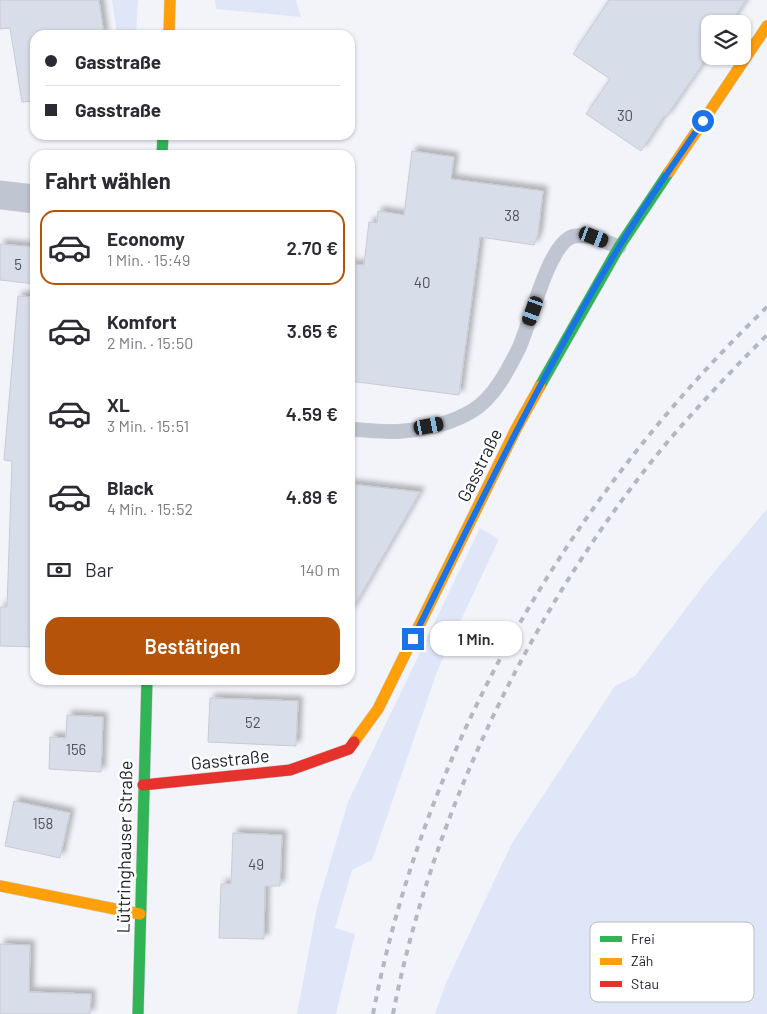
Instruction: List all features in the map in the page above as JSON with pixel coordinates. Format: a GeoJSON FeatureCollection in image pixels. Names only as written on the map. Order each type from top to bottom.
{"type":"FeatureCollection","features":[{"type":"Feature","properties":{"kind":"street"},"geometry":{"type":"LineString","coordinates":[[169,30],[170,0]]}},
{"type":"Feature","properties":{"kind":"street","name":"Gasstraße"},"geometry":{"type":"LineString","coordinates":[[143,785],[290,770],[349,749],[378,709],[516,429],[619,247],[767,26]]}},
{"type":"Feature","properties":{"kind":"street"},"geometry":{"type":"LineString","coordinates":[[0,195],[30,198]]}},
{"type":"Feature","properties":{"kind":"street","name":"Lüttringhauser Straße"},"geometry":{"type":"LineString","coordinates":[[138,1014],[146,685]]}},
{"type":"Feature","properties":{"kind":"street"},"geometry":{"type":"LineString","coordinates":[[0,886],[140,914]]}},
{"type":"Feature","properties":{"kind":"lane"},"geometry":{"type":"LineString","coordinates":[[355,429],[402,431],[442,424],[473,411],[494,392],[520,348],[553,257],[562,243],[574,236],[594,237],[619,247]]}},
{"type":"Feature","properties":{"kind":"shaded area"},"geometry":{"type":"Polygon","coordinates":[[[112,0],[138,0],[136,30],[116,30],[112,0]]]}},
{"type":"Feature","properties":{"kind":"shaded area"},"geometry":{"type":"Polygon","coordinates":[[[215,0],[296,0],[301,17],[216,9],[215,0]]]}},
{"type":"Feature","properties":{"kind":"shaded area"},"geometry":{"type":"Polygon","coordinates":[[[767,509],[767,1014],[435,1014],[446,983],[512,843],[615,686],[635,676],[706,582],[767,509]]]}},
{"type":"Feature","properties":{"kind":"shaded area"},"geometry":{"type":"Polygon","coordinates":[[[480,528],[499,539],[438,669],[372,860],[352,870],[335,928],[355,934],[336,1014],[297,1014],[317,907],[348,802],[480,528]]]}},
{"type":"Feature","properties":{"kind":"building"},"geometry":{"type":"Polygon","coordinates":[[[0,0],[99,0],[103,30],[30,30],[30,101],[22,102],[10,28],[0,29],[0,0]]]}},
{"type":"Feature","properties":{"kind":"building"},"geometry":{"type":"Polygon","coordinates":[[[609,0],[746,0],[736,15],[701,15],[702,65],[641,151],[586,114],[610,79],[573,54],[609,0]]]}},
{"type":"Feature","properties":{"kind":"building"},"geometry":{"type":"Polygon","coordinates":[[[412,151],[454,157],[451,179],[543,191],[538,234],[534,245],[480,237],[459,395],[355,382],[355,264],[364,265],[369,222],[377,223],[378,211],[404,215],[412,151]]]}},
{"type":"Feature","properties":{"kind":"building"},"geometry":{"type":"Polygon","coordinates":[[[0,244],[30,247],[30,283],[0,280],[0,244]]]}},
{"type":"Feature","properties":{"kind":"building"},"geometry":{"type":"Polygon","coordinates":[[[18,296],[30,297],[30,647],[0,646],[0,607],[7,607],[12,461],[4,460],[18,296]]]}},
{"type":"Feature","properties":{"kind":"building"},"geometry":{"type":"Polygon","coordinates":[[[355,485],[420,492],[355,604],[355,485]]]}},
{"type":"Feature","properties":{"kind":"building"},"geometry":{"type":"Polygon","coordinates":[[[210,698],[298,701],[296,746],[208,742],[210,698]]]}},
{"type":"Feature","properties":{"kind":"building"},"geometry":{"type":"Polygon","coordinates":[[[67,715],[103,717],[101,772],[49,769],[50,737],[66,738],[67,715]]]}},
{"type":"Feature","properties":{"kind":"building"},"geometry":{"type":"Polygon","coordinates":[[[14,801],[70,813],[60,858],[5,846],[14,801]]]}},
{"type":"Feature","properties":{"kind":"building"},"geometry":{"type":"Polygon","coordinates":[[[233,833],[282,835],[280,886],[265,886],[264,939],[219,938],[221,884],[231,884],[233,833]]]}},
{"type":"Feature","properties":{"kind":"building"},"geometry":{"type":"Polygon","coordinates":[[[0,944],[30,945],[29,992],[91,994],[90,1014],[0,1014],[0,944]]]}},
{"type":"Feature","properties":{"kind":"railway"},"geometry":{"type":"LineString","coordinates":[[373,1014],[397,914],[429,816],[469,722],[516,630],[569,543],[630,460],[696,381],[767,307]]}},
{"type":"Feature","properties":{"kind":"railway"},"geometry":{"type":"LineString","coordinates":[[393,1014],[411,937],[434,860],[463,784],[496,710],[534,637],[576,568],[621,501],[670,439],[717,386],[767,335]]}},
{"type":"Feature","properties":{"kind":"traffic: fast"},"geometry":{"type":"LineString","coordinates":[[162,150],[163,140]]}},
{"type":"Feature","properties":{"kind":"traffic: fast"},"geometry":{"type":"LineString","coordinates":[[540,386],[619,247],[669,172]]}},
{"type":"Feature","properties":{"kind":"traffic: fast"},"geometry":{"type":"LineString","coordinates":[[138,1014],[147,685]]}},
{"type":"Feature","properties":{"kind":"traffic: slow"},"geometry":{"type":"LineString","coordinates":[[169,30],[170,0]]}},
{"type":"Feature","properties":{"kind":"traffic: slow"},"geometry":{"type":"LineString","coordinates":[[669,172],[767,26]]}},
{"type":"Feature","properties":{"kind":"traffic: slow"},"geometry":{"type":"LineString","coordinates":[[354,742],[378,709],[516,429],[540,386]]}},
{"type":"Feature","properties":{"kind":"traffic: slow"},"geometry":{"type":"LineString","coordinates":[[0,886],[140,914]]}},
{"type":"Feature","properties":{"kind":"traffic: jam"},"geometry":{"type":"LineString","coordinates":[[143,785],[290,770],[349,749],[354,742]]}},
{"type":"Feature","properties":{"kind":"route"},"geometry":{"type":"LineString","coordinates":[[413,639],[516,429],[564,343],[619,247],[703,121]]}}]}
